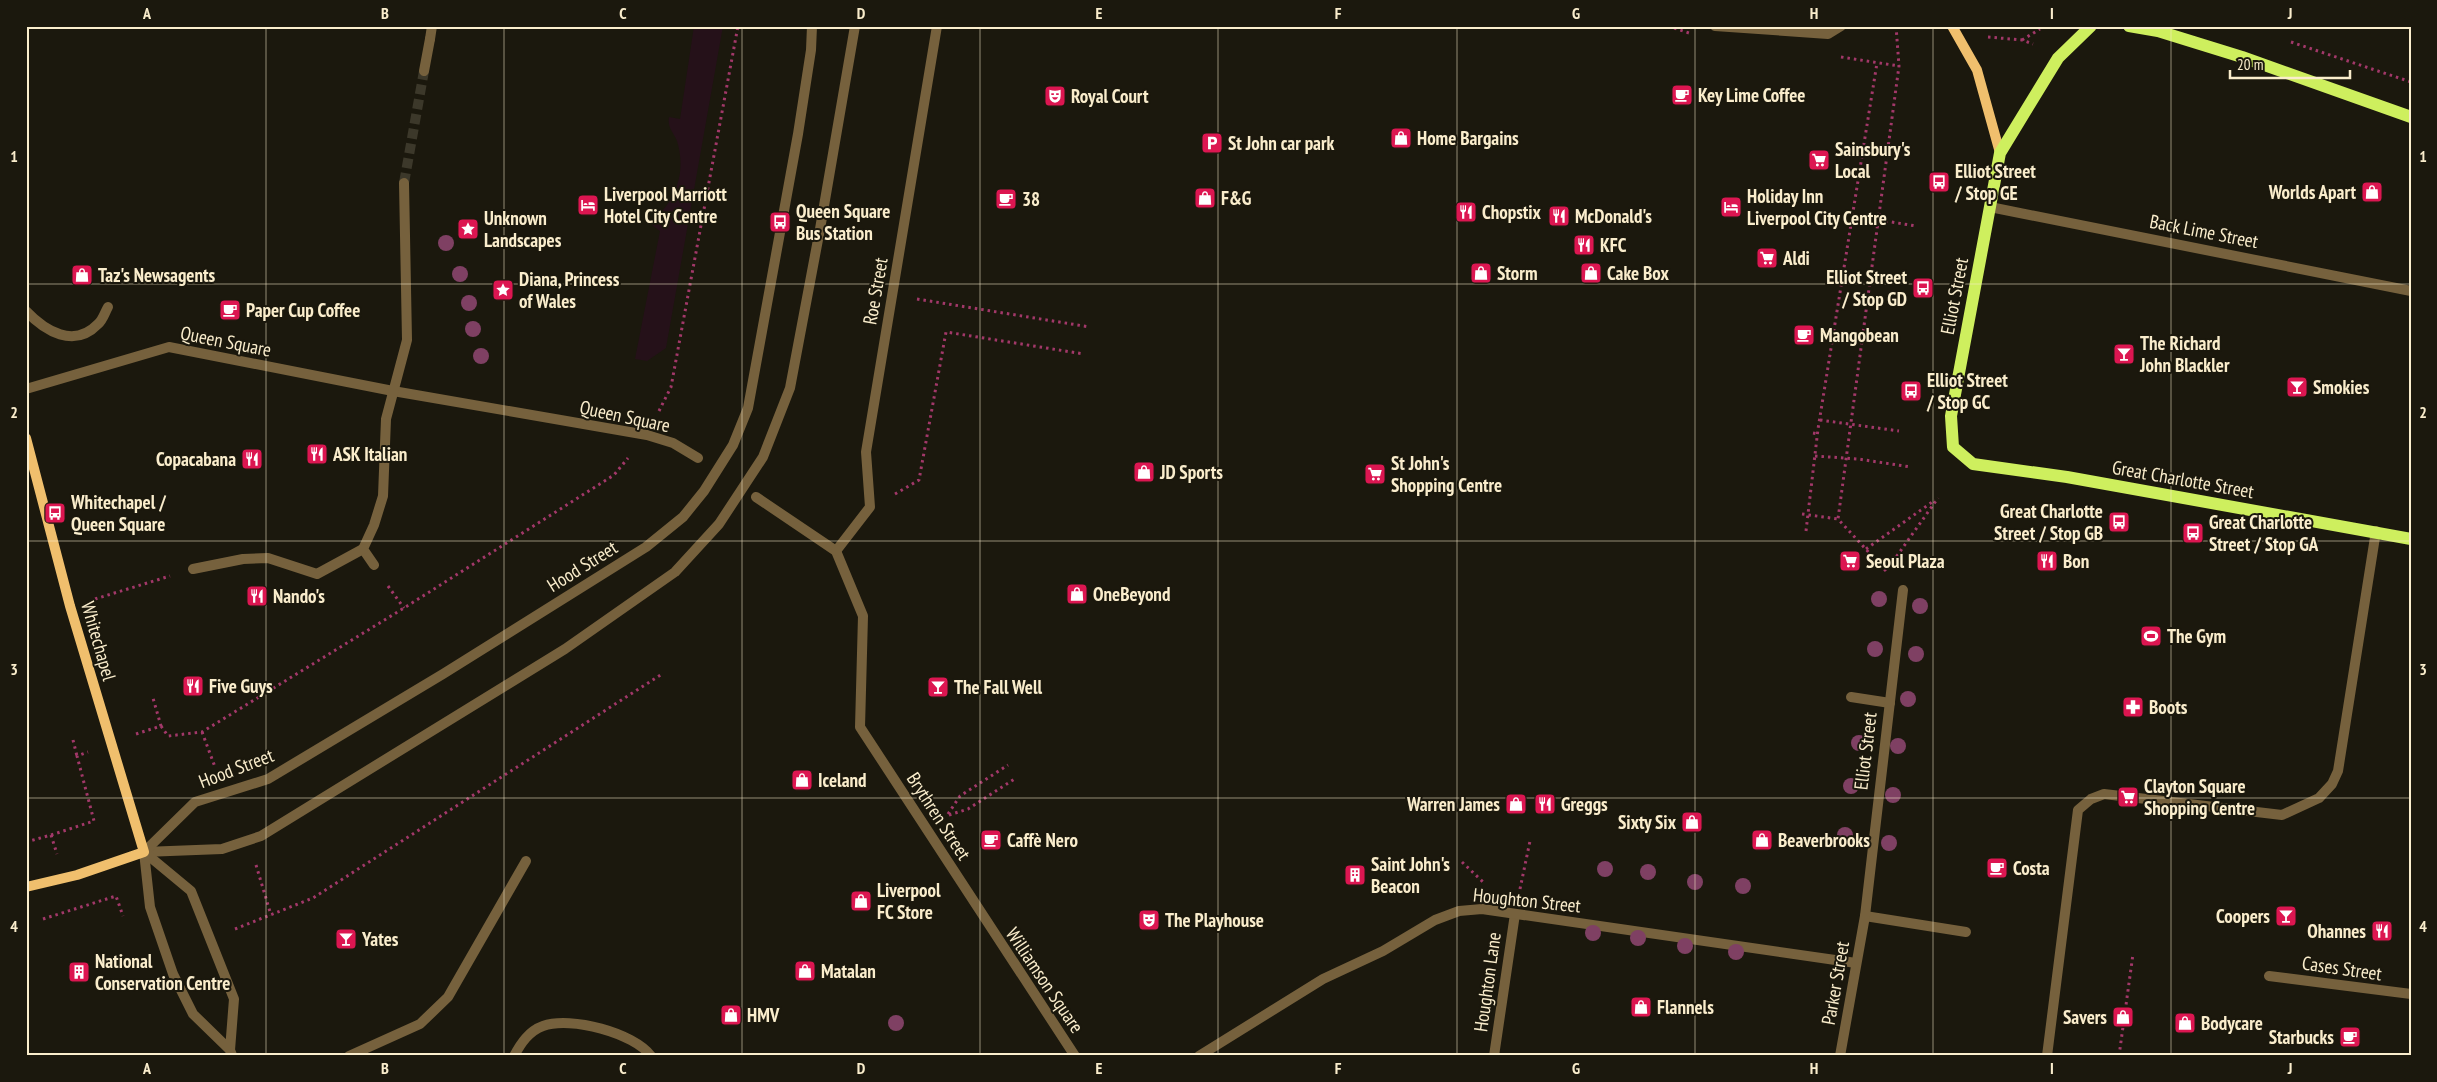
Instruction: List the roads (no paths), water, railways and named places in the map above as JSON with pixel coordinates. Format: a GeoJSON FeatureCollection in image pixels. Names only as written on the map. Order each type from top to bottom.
{"type":"FeatureCollection","features":[{"type":"Feature","properties":{"kind":"main road","name":"Elliot Street"},"geometry":{"type":"LineString","coordinates":[[1954,447],[1951,416],[2000,153],[2058,58],[2091,26]]}},
{"type":"Feature","properties":{"kind":"main road"},"geometry":{"type":"LineString","coordinates":[[2129,26],[2158,31],[2242,58],[2411,117]]}},
{"type":"Feature","properties":{"kind":"main road","name":"Great Charlotte Street"},"geometry":{"type":"LineString","coordinates":[[1954,447],[1973,464],[2067,477],[2411,539]]}},
{"type":"Feature","properties":{"kind":"street"},"geometry":{"type":"LineString","coordinates":[[424,72],[432,26]]}},
{"type":"Feature","properties":{"kind":"street","name":"Hood Street"},"geometry":{"type":"LineString","coordinates":[[144,852],[195,802],[268,779],[443,674],[646,547],[683,518],[718,471],[733,445],[748,408],[759,358],[798,134],[811,50],[812,26]]}},
{"type":"Feature","properties":{"kind":"street"},"geometry":{"type":"LineString","coordinates":[[26,887],[77,875],[144,852],[222,849],[261,836],[565,649],[675,572],[712,533],[763,457],[790,388],[855,26]]}},
{"type":"Feature","properties":{"kind":"street","name":"Roe Street"},"geometry":{"type":"LineString","coordinates":[[836,551],[870,507],[866,452],[937,26]]}},
{"type":"Feature","properties":{"kind":"street"},"geometry":{"type":"LineString","coordinates":[[1714,26],[1828,34],[1841,26]]}},
{"type":"Feature","properties":{"kind":"street","name":"Elliot Street"},"geometry":{"type":"LineString","coordinates":[[1952,26],[1977,70],[2000,153]]}},
{"type":"Feature","properties":{"kind":"street"},"geometry":{"type":"LineString","coordinates":[[193,569],[243,559],[268,558],[317,574],[363,549],[374,525],[383,496],[386,419],[407,340],[404,183]]}},
{"type":"Feature","properties":{"kind":"street","name":"Back Lime Street"},"geometry":{"type":"LineString","coordinates":[[1990,207],[2411,291]]}},
{"type":"Feature","properties":{"kind":"street"},"geometry":{"type":"LineString","coordinates":[[26,311],[50,332],[69,337],[82,336],[99,324],[108,307]]}},
{"type":"Feature","properties":{"kind":"street","name":"Queen Square"},"geometry":{"type":"LineString","coordinates":[[26,389],[169,347],[393,392],[647,435],[673,443],[698,458]]}},
{"type":"Feature","properties":{"kind":"street","name":"Whitechapel"},"geometry":{"type":"LineString","coordinates":[[26,438],[70,606],[144,852],[150,907],[173,974],[193,1014],[231,1053]]}},
{"type":"Feature","properties":{"kind":"street"},"geometry":{"type":"LineString","coordinates":[[756,496],[836,551]]}},
{"type":"Feature","properties":{"kind":"street"},"geometry":{"type":"LineString","coordinates":[[2047,1056],[2078,810],[2083,804],[2104,794],[2282,814],[2319,798],[2332,784],[2338,770],[2376,532]]}},
{"type":"Feature","properties":{"kind":"street"},"geometry":{"type":"LineString","coordinates":[[363,549],[374,565]]}},
{"type":"Feature","properties":{"kind":"street","name":"Brythren Street"},"geometry":{"type":"LineString","coordinates":[[836,551],[863,616],[860,727],[987,924]]}},
{"type":"Feature","properties":{"kind":"street","name":"Elliot Street"},"geometry":{"type":"LineString","coordinates":[[1865,916],[1903,590]]}},
{"type":"Feature","properties":{"kind":"street"},"geometry":{"type":"LineString","coordinates":[[1851,697],[1890,703]]}},
{"type":"Feature","properties":{"kind":"street","name":"Whitechapel"},"geometry":{"type":"LineString","coordinates":[[144,852],[191,891],[234,999],[231,1053]]}},
{"type":"Feature","properties":{"kind":"street"},"geometry":{"type":"LineString","coordinates":[[349,1056],[420,1024],[448,998],[526,861]]}},
{"type":"Feature","properties":{"kind":"street","name":"Houghton Street"},"geometry":{"type":"LineString","coordinates":[[1199,1056],[1323,979],[1383,951],[1434,920],[1459,911],[1482,909],[1856,963]]}},
{"type":"Feature","properties":{"kind":"street","name":"Houghton Lane"},"geometry":{"type":"LineString","coordinates":[[1494,1056],[1515,914]]}},
{"type":"Feature","properties":{"kind":"street"},"geometry":{"type":"LineString","coordinates":[[1865,916],[1966,932]]}},
{"type":"Feature","properties":{"kind":"street","name":"Parker Street"},"geometry":{"type":"LineString","coordinates":[[1840,1056],[1865,916]]}},
{"type":"Feature","properties":{"kind":"street","name":"Williamson Square"},"geometry":{"type":"LineString","coordinates":[[987,924],[1075,1056]]}},
{"type":"Feature","properties":{"kind":"street","name":"Cases Street"},"geometry":{"type":"LineString","coordinates":[[2269,976],[2411,994]]}},
{"type":"Feature","properties":{"kind":"street"},"geometry":{"type":"LineString","coordinates":[[514,1056],[530,1032],[544,1025],[571,1024],[601,1028],[645,1048],[651,1056]]}},
{"type":"Feature","properties":{"kind":"tunnel"},"geometry":{"type":"LineString","coordinates":[[404,183],[424,71]]}},
{"type":"Feature","properties":{"kind":"place","name":"Key Lime Coffee"},"geometry":{"type":"Point","coordinates":[1682,95]}},
{"type":"Feature","properties":{"kind":"place","name":"Royal Court"},"geometry":{"type":"Point","coordinates":[1055,96]}},
{"type":"Feature","properties":{"kind":"place","name":"Home Bargains"},"geometry":{"type":"Point","coordinates":[1401,138]}},
{"type":"Feature","properties":{"kind":"place","name":"St John car park"},"geometry":{"type":"Point","coordinates":[1212,143]}},
{"type":"Feature","properties":{"kind":"place","name":"Sainsbury's Local"},"geometry":{"type":"Point","coordinates":[1819,160]}},
{"type":"Feature","properties":{"kind":"place","name":"Elliot Street / Stop GE"},"geometry":{"type":"Point","coordinates":[1939,182]}},
{"type":"Feature","properties":{"kind":"place","name":"Worlds Apart"},"geometry":{"type":"Point","coordinates":[2372,192]}},
{"type":"Feature","properties":{"kind":"place","name":"F&G"},"geometry":{"type":"Point","coordinates":[1205,198]}},
{"type":"Feature","properties":{"kind":"place","name":"38"},"geometry":{"type":"Point","coordinates":[1006,199]}},
{"type":"Feature","properties":{"kind":"place","name":"Liverpool Marriott Hotel City Centre"},"geometry":{"type":"Point","coordinates":[588,205]}},
{"type":"Feature","properties":{"kind":"place","name":"Holiday Inn Liverpool City Centre"},"geometry":{"type":"Point","coordinates":[1731,207]}},
{"type":"Feature","properties":{"kind":"place","name":"Chopstix"},"geometry":{"type":"Point","coordinates":[1466,212]}},
{"type":"Feature","properties":{"kind":"place","name":"McDonald's"},"geometry":{"type":"Point","coordinates":[1559,216]}},
{"type":"Feature","properties":{"kind":"place","name":"Queen Square Bus Station"},"geometry":{"type":"Point","coordinates":[780,222]}},
{"type":"Feature","properties":{"kind":"place","name":"Unknown Landscapes"},"geometry":{"type":"Point","coordinates":[468,229]}},
{"type":"Feature","properties":{"kind":"place","name":"KFC"},"geometry":{"type":"Point","coordinates":[1584,245]}},
{"type":"Feature","properties":{"kind":"place","name":"Aldi"},"geometry":{"type":"Point","coordinates":[1767,258]}},
{"type":"Feature","properties":{"kind":"place","name":"Storm"},"geometry":{"type":"Point","coordinates":[1481,273]}},
{"type":"Feature","properties":{"kind":"place","name":"Cake Box"},"geometry":{"type":"Point","coordinates":[1591,273]}},
{"type":"Feature","properties":{"kind":"place","name":"Taz's Newsagents"},"geometry":{"type":"Point","coordinates":[82,275]}},
{"type":"Feature","properties":{"kind":"place","name":"Elliot Street / Stop GD"},"geometry":{"type":"Point","coordinates":[1923,288]}},
{"type":"Feature","properties":{"kind":"place","name":"Diana, Princess of Wales"},"geometry":{"type":"Point","coordinates":[503,290]}},
{"type":"Feature","properties":{"kind":"place","name":"Paper Cup Coffee"},"geometry":{"type":"Point","coordinates":[230,310]}},
{"type":"Feature","properties":{"kind":"place","name":"Mangobean"},"geometry":{"type":"Point","coordinates":[1804,335]}},
{"type":"Feature","properties":{"kind":"place","name":"The Richard John Blackler"},"geometry":{"type":"Point","coordinates":[2124,354]}},
{"type":"Feature","properties":{"kind":"place","name":"Smokies"},"geometry":{"type":"Point","coordinates":[2297,387]}},
{"type":"Feature","properties":{"kind":"place","name":"Elliot Street / Stop GC"},"geometry":{"type":"Point","coordinates":[1911,391]}},
{"type":"Feature","properties":{"kind":"place","name":"ASK Italian"},"geometry":{"type":"Point","coordinates":[317,454]}},
{"type":"Feature","properties":{"kind":"place","name":"Copacabana"},"geometry":{"type":"Point","coordinates":[252,459]}},
{"type":"Feature","properties":{"kind":"place","name":"JD Sports"},"geometry":{"type":"Point","coordinates":[1144,472]}},
{"type":"Feature","properties":{"kind":"place","name":"St John's Shopping Centre"},"geometry":{"type":"Point","coordinates":[1375,474]}},
{"type":"Feature","properties":{"kind":"place","name":"Whitechapel / Queen Square"},"geometry":{"type":"Point","coordinates":[55,513]}},
{"type":"Feature","properties":{"kind":"place","name":"Great Charlotte Street / Stop GB"},"geometry":{"type":"Point","coordinates":[2119,522]}},
{"type":"Feature","properties":{"kind":"place","name":"Great Charlotte Street / Stop GA"},"geometry":{"type":"Point","coordinates":[2193,533]}},
{"type":"Feature","properties":{"kind":"place","name":"Seoul Plaza"},"geometry":{"type":"Point","coordinates":[1850,561]}},
{"type":"Feature","properties":{"kind":"place","name":"Bon"},"geometry":{"type":"Point","coordinates":[2047,561]}},
{"type":"Feature","properties":{"kind":"place","name":"OneBeyond"},"geometry":{"type":"Point","coordinates":[1077,594]}},
{"type":"Feature","properties":{"kind":"place","name":"Nando's"},"geometry":{"type":"Point","coordinates":[257,596]}},
{"type":"Feature","properties":{"kind":"place","name":"The Gym"},"geometry":{"type":"Point","coordinates":[2151,636]}},
{"type":"Feature","properties":{"kind":"place","name":"Five Guys"},"geometry":{"type":"Point","coordinates":[193,686]}},
{"type":"Feature","properties":{"kind":"place","name":"The Fall Well"},"geometry":{"type":"Point","coordinates":[938,687]}},
{"type":"Feature","properties":{"kind":"place","name":"Boots"},"geometry":{"type":"Point","coordinates":[2133,707]}},
{"type":"Feature","properties":{"kind":"place","name":"Iceland"},"geometry":{"type":"Point","coordinates":[802,780]}},
{"type":"Feature","properties":{"kind":"place","name":"Clayton Square Shopping Centre"},"geometry":{"type":"Point","coordinates":[2128,797]}},
{"type":"Feature","properties":{"kind":"place","name":"Warren James"},"geometry":{"type":"Point","coordinates":[1516,804]}},
{"type":"Feature","properties":{"kind":"place","name":"Greggs"},"geometry":{"type":"Point","coordinates":[1545,804]}},
{"type":"Feature","properties":{"kind":"place","name":"Sixty Six"},"geometry":{"type":"Point","coordinates":[1692,822]}},
{"type":"Feature","properties":{"kind":"place","name":"Caffè Nero"},"geometry":{"type":"Point","coordinates":[991,840]}},
{"type":"Feature","properties":{"kind":"place","name":"Beaverbrooks"},"geometry":{"type":"Point","coordinates":[1762,840]}},
{"type":"Feature","properties":{"kind":"place","name":"Costa"},"geometry":{"type":"Point","coordinates":[1997,868]}},
{"type":"Feature","properties":{"kind":"place","name":"Saint John's Beacon"},"geometry":{"type":"Point","coordinates":[1355,875]}},
{"type":"Feature","properties":{"kind":"place","name":"Liverpool FC Store"},"geometry":{"type":"Point","coordinates":[861,901]}},
{"type":"Feature","properties":{"kind":"place","name":"Coopers"},"geometry":{"type":"Point","coordinates":[2286,916]}},
{"type":"Feature","properties":{"kind":"place","name":"The Playhouse"},"geometry":{"type":"Point","coordinates":[1149,920]}},
{"type":"Feature","properties":{"kind":"place","name":"Ohannes"},"geometry":{"type":"Point","coordinates":[2382,931]}},
{"type":"Feature","properties":{"kind":"place","name":"Yates"},"geometry":{"type":"Point","coordinates":[346,939]}},
{"type":"Feature","properties":{"kind":"place","name":"Matalan"},"geometry":{"type":"Point","coordinates":[805,971]}},
{"type":"Feature","properties":{"kind":"place","name":"National Conservation Centre"},"geometry":{"type":"Point","coordinates":[79,972]}},
{"type":"Feature","properties":{"kind":"place","name":"Flannels"},"geometry":{"type":"Point","coordinates":[1641,1007]}},
{"type":"Feature","properties":{"kind":"place","name":"HMV"},"geometry":{"type":"Point","coordinates":[731,1015]}},
{"type":"Feature","properties":{"kind":"place","name":"Savers"},"geometry":{"type":"Point","coordinates":[2123,1017]}},
{"type":"Feature","properties":{"kind":"place","name":"Bodycare"},"geometry":{"type":"Point","coordinates":[2185,1023]}},
{"type":"Feature","properties":{"kind":"place","name":"Starbucks"},"geometry":{"type":"Point","coordinates":[2350,1037]}}]}
